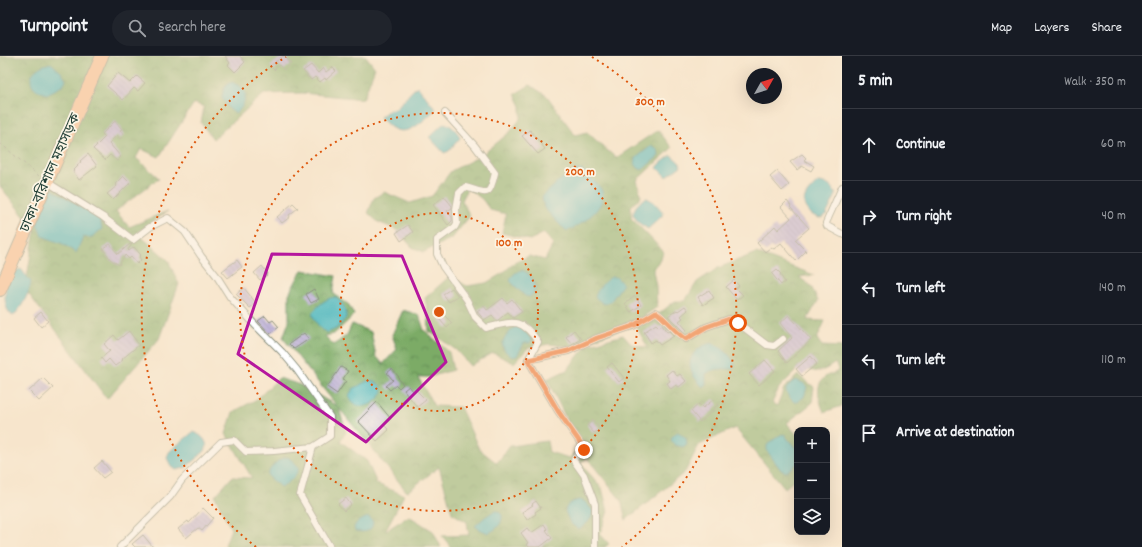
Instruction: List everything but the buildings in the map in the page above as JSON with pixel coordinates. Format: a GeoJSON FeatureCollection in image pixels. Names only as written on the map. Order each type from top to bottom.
{"type":"FeatureCollection","features":[{"type":"Feature","properties":{"kind":"highway","name":"ঢাকা-বরিশাল মহাসড়ক"},"geometry":{"type":"LineString","coordinates":[[0,290],[102,56]]}},
{"type":"Feature","properties":{"kind":"street"},"geometry":{"type":"LineString","coordinates":[[445,113],[475,146],[495,173],[490,191],[486,192],[465,187],[460,193],[456,209],[457,223],[455,227],[437,240],[437,254],[475,317],[486,328],[510,322],[520,324],[533,335],[538,342],[528,360]]}},
{"type":"Feature","properties":{"kind":"street"},"geometry":{"type":"LineString","coordinates":[[47,182],[102,217],[133,240],[150,227],[168,218],[185,232],[230,297],[282,352],[297,370],[330,417],[330,436],[313,447],[246,452],[234,440],[221,442],[182,480],[170,497],[120,547]]}},
{"type":"Feature","properties":{"kind":"street"},"geometry":{"type":"LineString","coordinates":[[842,187],[826,223],[827,226],[842,234]]}},
{"type":"Feature","properties":{"kind":"street"},"geometry":{"type":"LineString","coordinates":[[528,360],[568,351],[597,338],[633,326],[656,312],[662,316],[678,334],[686,339],[706,327],[729,319],[738,323],[767,345],[774,346],[783,339]]}},
{"type":"Feature","properties":{"kind":"street"},"geometry":{"type":"LineString","coordinates":[[528,360],[558,411],[584,448],[584,450],[575,456],[574,460],[584,475],[595,504],[594,547]]}},
{"type":"Feature","properties":{"kind":"street"},"geometry":{"type":"LineString","coordinates":[[313,447],[300,495],[330,547]]}},
{"type":"Feature","properties":{"kind":"path"},"geometry":{"type":"LineString","coordinates":[[0,143],[47,182]]}},
{"type":"Feature","properties":{"kind":"highlighted area"},"geometry":{"type":"Polygon","coordinates":[[[272,254],[402,256],[446,362],[366,442],[238,354],[272,254]]]}},
{"type":"Feature","properties":{"kind":"green space"},"geometry":{"type":"Polygon","coordinates":[[[0,56],[366,56],[375,68],[363,99],[302,93],[264,94],[213,139],[201,123],[204,107],[194,103],[159,157],[141,149],[136,158],[159,178],[116,211],[129,227],[168,211],[137,233],[168,260],[179,284],[159,339],[107,399],[25,289],[35,230],[0,186],[0,56]]]}},
{"type":"Feature","properties":{"kind":"green space"},"geometry":{"type":"Polygon","coordinates":[[[530,85],[547,96],[575,135],[587,132],[616,158],[658,130],[672,148],[637,180],[641,197],[631,206],[631,218],[664,252],[653,271],[656,286],[657,307],[632,325],[574,347],[549,344],[528,348],[514,363],[493,353],[470,366],[456,350],[429,331],[425,298],[450,276],[467,286],[486,283],[503,273],[514,263],[529,256],[545,260],[553,244],[544,233],[530,240],[502,233],[506,214],[490,210],[482,199],[467,188],[462,201],[470,216],[452,238],[424,252],[412,247],[397,230],[378,222],[368,213],[374,198],[384,192],[410,203],[432,196],[451,171],[482,155],[510,132],[521,118],[521,106],[515,94],[530,85]]]}},
{"type":"Feature","properties":{"kind":"green space"},"geometry":{"type":"Polygon","coordinates":[[[756,253],[814,275],[799,277],[811,286],[818,301],[807,320],[825,321],[817,339],[822,346],[842,347],[842,406],[824,412],[819,395],[819,385],[821,381],[827,376],[839,371],[835,363],[821,371],[813,371],[798,366],[795,372],[779,388],[772,403],[777,406],[784,388],[798,375],[814,387],[812,403],[787,423],[794,431],[794,480],[785,488],[735,428],[699,445],[685,472],[626,520],[621,500],[587,458],[580,463],[602,488],[608,511],[600,534],[609,544],[605,547],[451,547],[442,536],[469,535],[467,522],[452,513],[439,467],[407,492],[339,408],[346,432],[340,441],[367,461],[377,484],[404,495],[385,531],[409,516],[433,531],[441,547],[227,547],[225,545],[231,529],[215,496],[232,477],[252,478],[226,434],[233,412],[257,399],[279,378],[300,385],[337,406],[283,338],[289,321],[289,294],[302,270],[336,276],[333,293],[349,305],[354,315],[334,334],[325,336],[334,345],[347,335],[352,324],[371,332],[376,356],[383,364],[397,349],[392,335],[403,310],[419,315],[424,330],[449,352],[453,370],[430,377],[418,377],[434,406],[460,407],[479,449],[497,463],[510,446],[547,441],[549,452],[569,458],[580,447],[547,379],[567,370],[587,345],[623,335],[631,344],[648,348],[637,328],[675,301],[685,301],[697,282],[718,268],[756,253]]]}},
{"type":"Feature","properties":{"kind":"water"},"geometry":{"type":"Polygon","coordinates":[[[51,63],[61,72],[66,80],[62,86],[47,94],[34,87],[31,83],[31,78],[37,69],[51,63]]]}},
{"type":"Feature","properties":{"kind":"water"},"geometry":{"type":"Polygon","coordinates":[[[232,82],[242,88],[245,92],[243,105],[237,113],[226,105],[222,98],[224,88],[227,84],[232,82]]]}},
{"type":"Feature","properties":{"kind":"water"},"geometry":{"type":"Polygon","coordinates":[[[417,86],[436,109],[422,122],[410,129],[404,131],[390,127],[380,117],[389,110],[396,108],[417,86]]]}},
{"type":"Feature","properties":{"kind":"water"},"geometry":{"type":"Polygon","coordinates":[[[444,123],[454,128],[460,138],[449,151],[444,153],[429,137],[444,123]]]}},
{"type":"Feature","properties":{"kind":"water"},"geometry":{"type":"Polygon","coordinates":[[[651,146],[657,150],[659,156],[642,170],[635,164],[636,158],[651,146]]]}},
{"type":"Feature","properties":{"kind":"water"},"geometry":{"type":"Polygon","coordinates":[[[671,155],[680,163],[681,166],[666,177],[657,168],[671,155]]]}},
{"type":"Feature","properties":{"kind":"water"},"geometry":{"type":"Polygon","coordinates":[[[575,170],[583,170],[601,189],[603,197],[601,203],[592,215],[579,225],[567,231],[544,208],[542,197],[560,180],[575,170]]]}},
{"type":"Feature","properties":{"kind":"water"},"geometry":{"type":"Polygon","coordinates":[[[818,182],[829,186],[836,195],[826,215],[822,218],[816,217],[810,213],[804,205],[805,197],[818,182]]]}},
{"type":"Feature","properties":{"kind":"water"},"geometry":{"type":"Polygon","coordinates":[[[47,186],[100,218],[102,229],[91,238],[83,237],[76,253],[63,244],[42,236],[34,216],[47,186]]]}},
{"type":"Feature","properties":{"kind":"water"},"geometry":{"type":"Polygon","coordinates":[[[647,198],[654,202],[663,212],[662,216],[648,229],[639,223],[633,215],[634,209],[637,205],[647,198]]]}},
{"type":"Feature","properties":{"kind":"water"},"geometry":{"type":"Polygon","coordinates":[[[21,269],[31,282],[25,300],[13,316],[6,306],[5,291],[10,277],[21,269]]]}},
{"type":"Feature","properties":{"kind":"water"},"geometry":{"type":"Polygon","coordinates":[[[522,270],[532,278],[536,286],[533,294],[529,297],[525,296],[510,281],[514,274],[522,270]]]}},
{"type":"Feature","properties":{"kind":"water"},"geometry":{"type":"Polygon","coordinates":[[[611,277],[616,277],[623,284],[611,301],[605,304],[595,297],[601,286],[611,277]]]}},
{"type":"Feature","properties":{"kind":"water"},"geometry":{"type":"Polygon","coordinates":[[[335,297],[344,306],[346,318],[336,329],[327,333],[314,319],[312,313],[319,305],[335,297]]]}},
{"type":"Feature","properties":{"kind":"water"},"geometry":{"type":"Polygon","coordinates":[[[516,326],[521,327],[532,340],[530,343],[524,343],[517,356],[512,357],[504,349],[503,342],[516,326]]]}},
{"type":"Feature","properties":{"kind":"water"},"geometry":{"type":"Polygon","coordinates":[[[711,343],[715,344],[726,352],[732,359],[735,367],[733,369],[718,369],[709,372],[706,374],[706,385],[703,387],[700,385],[692,372],[690,361],[695,352],[711,343]]]}},
{"type":"Feature","properties":{"kind":"water"},"geometry":{"type":"Polygon","coordinates":[[[796,380],[803,383],[807,387],[804,397],[797,402],[794,402],[787,395],[786,389],[796,380]]]}},
{"type":"Feature","properties":{"kind":"water"},"geometry":{"type":"Polygon","coordinates":[[[367,381],[378,383],[383,392],[380,397],[371,404],[366,406],[356,405],[349,395],[353,389],[367,381]]]}},
{"type":"Feature","properties":{"kind":"water"},"geometry":{"type":"Polygon","coordinates":[[[193,432],[204,439],[207,446],[205,451],[185,468],[176,470],[171,466],[167,458],[169,452],[193,432]]]}},
{"type":"Feature","properties":{"kind":"water"},"geometry":{"type":"Polygon","coordinates":[[[677,432],[686,438],[687,444],[683,447],[675,445],[672,442],[671,438],[677,432]]]}},
{"type":"Feature","properties":{"kind":"water"},"geometry":{"type":"Polygon","coordinates":[[[784,434],[794,446],[794,466],[786,472],[781,470],[767,451],[767,445],[780,435],[784,434]]]}},
{"type":"Feature","properties":{"kind":"water"},"geometry":{"type":"Polygon","coordinates":[[[288,457],[299,469],[291,480],[280,487],[267,475],[275,463],[288,457]]]}},
{"type":"Feature","properties":{"kind":"water"},"geometry":{"type":"Polygon","coordinates":[[[579,500],[584,501],[593,511],[588,522],[578,529],[570,523],[565,511],[570,504],[579,500]]]}},
{"type":"Feature","properties":{"kind":"water"},"geometry":{"type":"Polygon","coordinates":[[[494,511],[498,511],[502,515],[502,518],[500,524],[494,530],[488,533],[475,526],[485,517],[494,511]]]}},
{"type":"Feature","properties":{"kind":"water"},"geometry":{"type":"Polygon","coordinates":[[[369,517],[373,522],[373,525],[369,530],[364,532],[355,531],[354,528],[358,522],[369,517]]]}},
{"type":"Feature","properties":{"kind":"route"},"geometry":{"type":"LineString","coordinates":[[584,450],[536,376],[528,360],[568,351],[597,338],[633,326],[656,312],[662,316],[678,334],[686,339],[706,327],[729,319],[738,323]]}}]}
